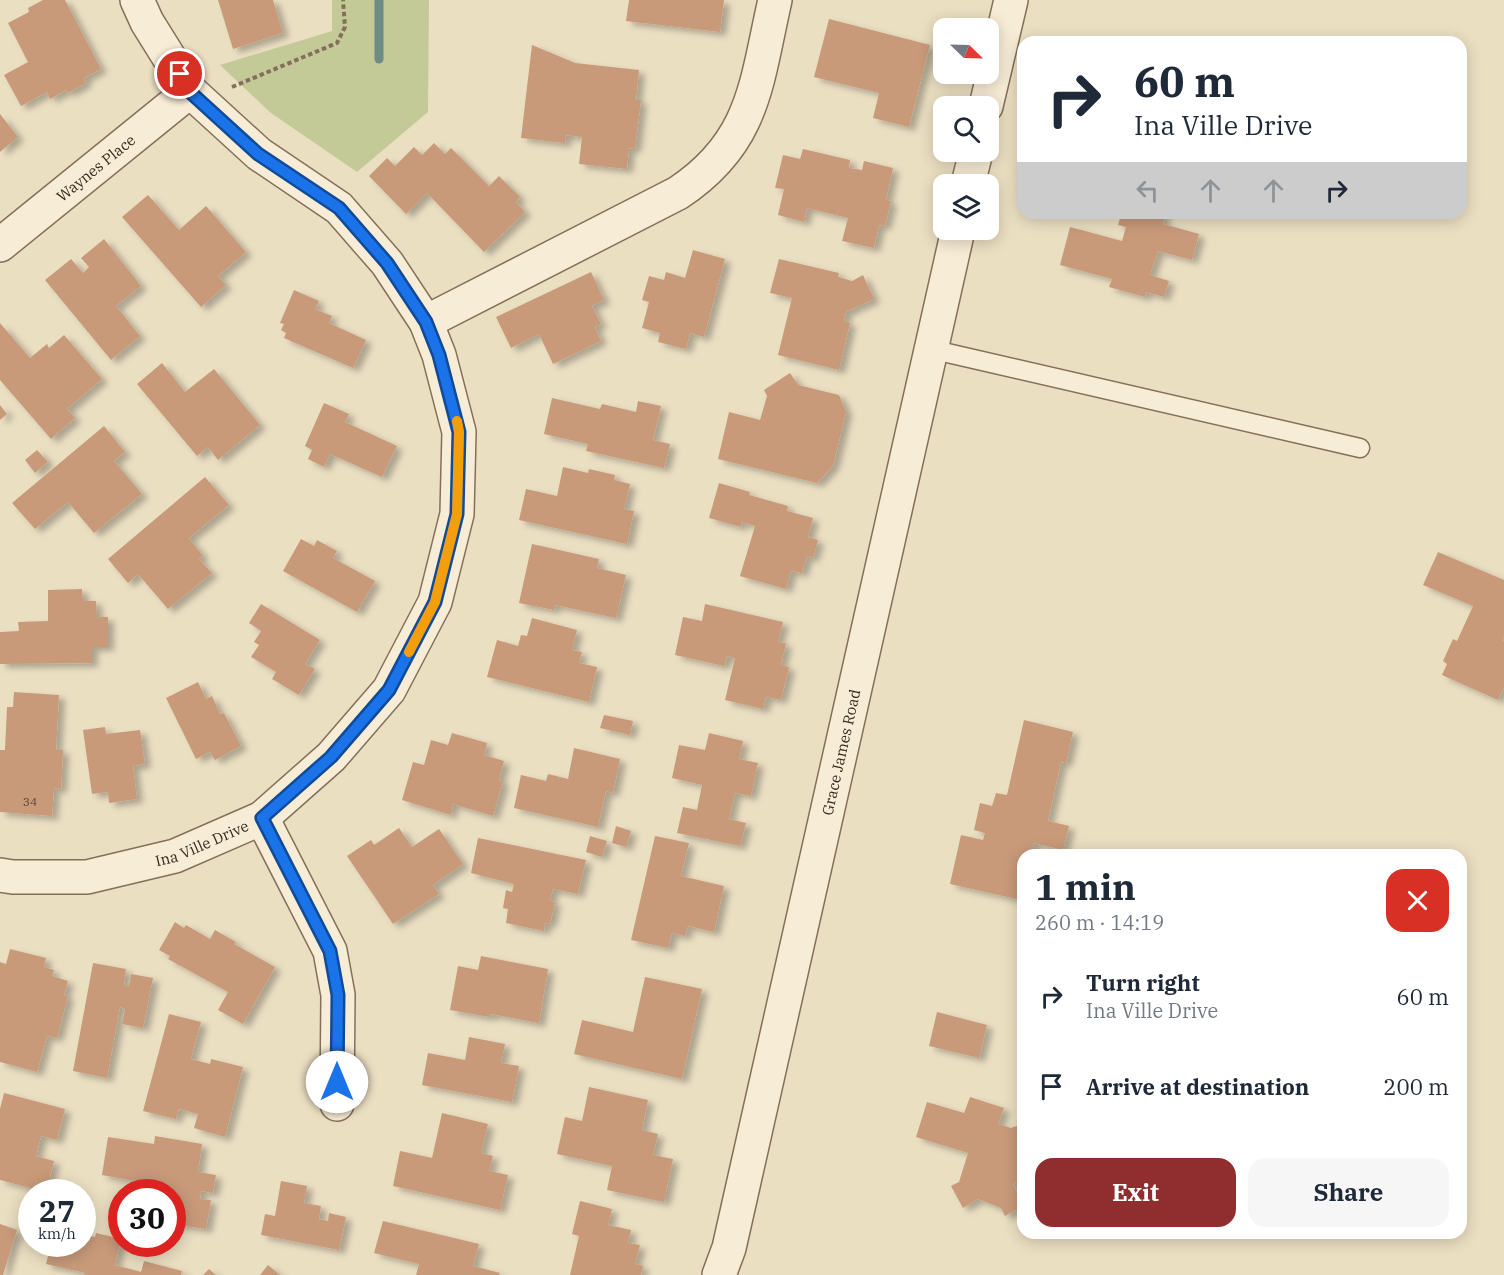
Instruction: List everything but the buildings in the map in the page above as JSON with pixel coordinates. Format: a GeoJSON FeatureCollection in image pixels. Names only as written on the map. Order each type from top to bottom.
{"type":"FeatureCollection","features":[{"type":"Feature","properties":{"kind":"street","name":"Ina Ville Drive"},"geometry":{"type":"LineString","coordinates":[[0,875],[87,877],[176,856],[262,818],[331,757],[389,690],[435,602],[457,514],[459,432],[439,355],[426,322],[387,263],[339,208],[258,154],[190,92],[147,22],[137,0]]}},
{"type":"Feature","properties":{"kind":"street"},"geometry":{"type":"LineString","coordinates":[[426,322],[678,193],[714,165],[730,146],[743,124],[752,100],[775,0]]}},
{"type":"Feature","properties":{"kind":"street"},"geometry":{"type":"LineString","coordinates":[[988,96],[1011,0]]}},
{"type":"Feature","properties":{"kind":"street","name":"Waynes Place"},"geometry":{"type":"LineString","coordinates":[[0,245],[190,92]]}},
{"type":"Feature","properties":{"kind":"street","name":"Grace James Road"},"geometry":{"type":"LineString","coordinates":[[719,1275],[729,1248],[956,240]]}},
{"type":"Feature","properties":{"kind":"street"},"geometry":{"type":"LineString","coordinates":[[262,818],[330,951],[338,995],[337,1104]]}},
{"type":"Feature","properties":{"kind":"lane"},"geometry":{"type":"LineString","coordinates":[[930,349],[1360,448]]}},
{"type":"Feature","properties":{"kind":"path"},"geometry":{"type":"LineString","coordinates":[[231,87],[336,43],[345,27],[343,0]]}},
{"type":"Feature","properties":{"kind":"green space"},"geometry":{"type":"Polygon","coordinates":[[[332,0],[429,0],[428,112],[357,172],[271,113],[220,65],[332,31],[332,0]]]}},
{"type":"Feature","properties":{"kind":"waterway"},"geometry":{"type":"LineString","coordinates":[[379,0],[379,59]]}},
{"type":"Feature","properties":{"kind":"slow traffic"},"geometry":{"type":"LineString","coordinates":[[409,652],[435,602],[457,514],[459,432],[457,421]]}},
{"type":"Feature","properties":{"kind":"route"},"geometry":{"type":"LineString","coordinates":[[180,74],[190,92],[258,154],[339,208],[387,263],[426,322],[439,355],[459,432],[457,514],[435,602],[389,690],[331,757],[262,818],[330,951],[338,995],[337,1082]]}}]}
